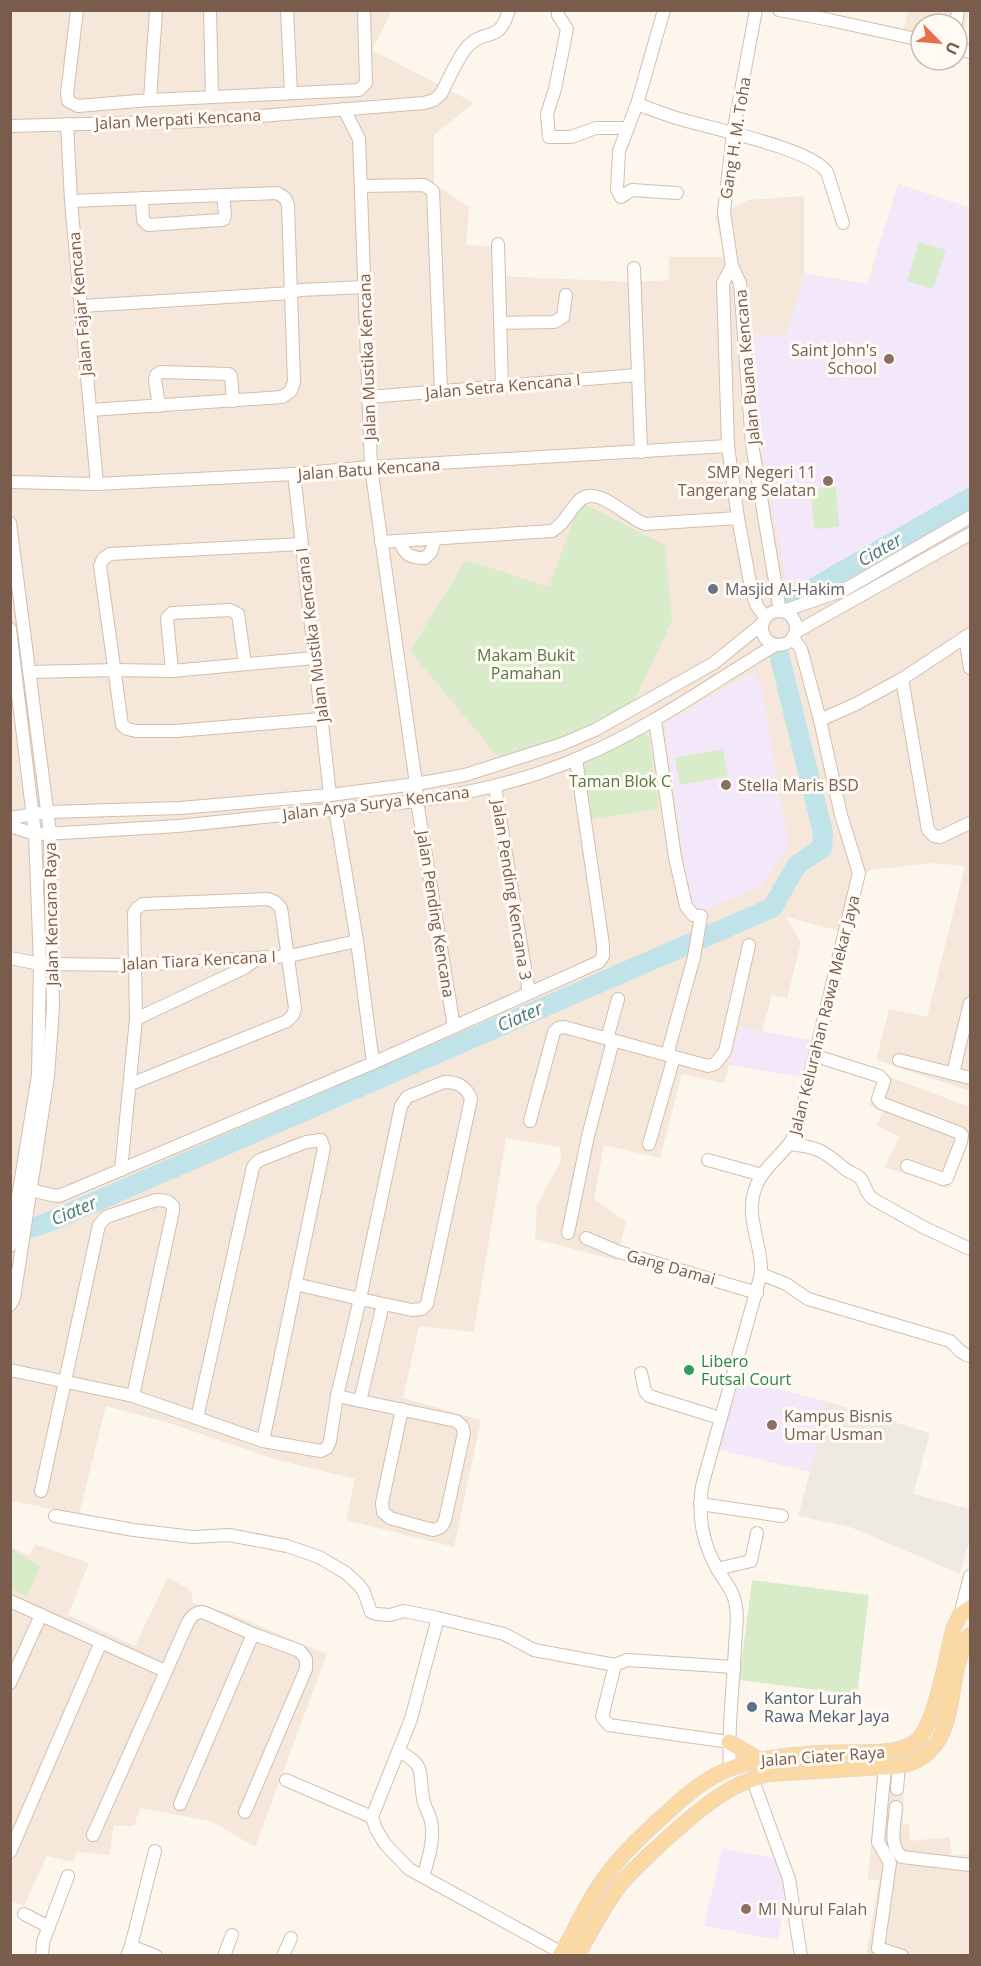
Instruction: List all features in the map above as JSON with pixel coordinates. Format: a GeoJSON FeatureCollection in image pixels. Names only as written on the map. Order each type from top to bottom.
{"type":"FeatureCollection","features":[{"type":"Feature","properties":{"kind":"main road","name":"Jalan Ciater Raya"},"geometry":{"type":"LineString","coordinates":[[566,1955],[594,1893],[624,1852],[684,1797],[704,1782],[730,1768],[778,1756],[901,1750],[917,1742],[924,1734],[932,1717],[951,1638],[965,1612]]}},
{"type":"Feature","properties":{"kind":"main road","name":"Jalan Ciater Raya"},"geometry":{"type":"LineString","coordinates":[[566,1955],[634,1869],[712,1800],[728,1789],[752,1778],[784,1773],[892,1767],[922,1758],[930,1751],[946,1724],[962,1655],[970,1635]]}},
{"type":"Feature","properties":{"kind":"main road"},"geometry":{"type":"LineString","coordinates":[[729,1742],[760,1760]]}},
{"type":"Feature","properties":{"kind":"street"},"geometry":{"type":"LineString","coordinates":[[77,10],[66,94],[68,101],[78,106],[150,100],[359,90],[364,86],[364,10]]}},
{"type":"Feature","properties":{"kind":"street"},"geometry":{"type":"LineString","coordinates":[[150,100],[156,10]]}},
{"type":"Feature","properties":{"kind":"street"},"geometry":{"type":"LineString","coordinates":[[210,10],[213,97]]}},
{"type":"Feature","properties":{"kind":"street"},"geometry":{"type":"LineString","coordinates":[[287,10],[291,93]]}},
{"type":"Feature","properties":{"kind":"street","name":"Jalan Merpati Kencana"},"geometry":{"type":"LineString","coordinates":[[10,126],[198,121],[424,103],[434,100],[441,94],[466,48],[473,42],[498,32],[505,24],[509,10]]}},
{"type":"Feature","properties":{"kind":"street"},"geometry":{"type":"LineString","coordinates":[[558,10],[558,15],[567,29],[555,89],[547,114],[549,137],[571,137],[596,128],[628,128]]}},
{"type":"Feature","properties":{"kind":"street"},"geometry":{"type":"LineString","coordinates":[[664,10],[637,104],[619,151],[617,189],[621,197],[632,190],[677,193]]}},
{"type":"Feature","properties":{"kind":"street","name":"Gang H. M. Toha"},"geometry":{"type":"LineString","coordinates":[[732,266],[724,212],[733,133],[756,10]]}},
{"type":"Feature","properties":{"kind":"street"},"geometry":{"type":"LineString","coordinates":[[779,10],[909,37]]}},
{"type":"Feature","properties":{"kind":"street"},"geometry":{"type":"LineString","coordinates":[[182,99],[183,113]]}},
{"type":"Feature","properties":{"kind":"street"},"geometry":{"type":"LineString","coordinates":[[637,104],[815,160],[827,172],[843,223]]}},
{"type":"Feature","properties":{"kind":"street","name":"Jalan Mustika Kencana"},"geometry":{"type":"LineString","coordinates":[[344,109],[359,139],[371,467],[416,784]]}},
{"type":"Feature","properties":{"kind":"street"},"geometry":{"type":"LineString","coordinates":[[166,122],[171,116],[183,113],[194,114],[198,121]]}},
{"type":"Feature","properties":{"kind":"street","name":"Jalan Fajar Kencana"},"geometry":{"type":"LineString","coordinates":[[67,124],[71,201],[97,484]]}},
{"type":"Feature","properties":{"kind":"street"},"geometry":{"type":"LineString","coordinates":[[361,186],[424,184],[433,191],[441,391]]}},
{"type":"Feature","properties":{"kind":"street"},"geometry":{"type":"LineString","coordinates":[[71,201],[277,193],[287,201],[295,290],[294,382],[291,391],[282,397],[90,410]]}},
{"type":"Feature","properties":{"kind":"street"},"geometry":{"type":"LineString","coordinates":[[142,198],[143,220],[148,225],[224,219],[223,195]]}},
{"type":"Feature","properties":{"kind":"street"},"geometry":{"type":"LineString","coordinates":[[498,244],[502,386]]}},
{"type":"Feature","properties":{"kind":"street","name":"Jalan Buana Kencana"},"geometry":{"type":"LineString","coordinates":[[732,266],[723,283],[728,446],[752,593],[763,621]]}},
{"type":"Feature","properties":{"kind":"street","name":"Jalan Buana Kencana"},"geometry":{"type":"LineString","coordinates":[[732,266],[740,283],[752,444],[781,611]]}},
{"type":"Feature","properties":{"kind":"street"},"geometry":{"type":"LineString","coordinates":[[634,268],[641,452]]}},
{"type":"Feature","properties":{"kind":"street"},"geometry":{"type":"LineString","coordinates":[[80,303],[364,287]]}},
{"type":"Feature","properties":{"kind":"street"},"geometry":{"type":"LineString","coordinates":[[500,323],[554,322],[563,317],[566,295]]}},
{"type":"Feature","properties":{"kind":"street"},"geometry":{"type":"LineString","coordinates":[[159,406],[154,380],[160,372],[229,374],[233,401]]}},
{"type":"Feature","properties":{"kind":"street","name":"Jalan Setra Kencana I"},"geometry":{"type":"LineString","coordinates":[[369,397],[637,375]]}},
{"type":"Feature","properties":{"kind":"street","name":"Jalan Batu Kencana"},"geometry":{"type":"LineString","coordinates":[[10,482],[97,484],[294,474],[371,467],[728,446]]}},
{"type":"Feature","properties":{"kind":"street","name":"Jalan Mustika Kencana I"},"geometry":{"type":"LineString","coordinates":[[294,474],[330,795]]}},
{"type":"Feature","properties":{"kind":"street"},"geometry":{"type":"LineString","coordinates":[[381,542],[552,531],[559,528],[580,500],[592,495],[605,499],[638,522],[645,524],[738,518]]}},
{"type":"Feature","properties":{"kind":"street"},"geometry":{"type":"LineString","coordinates":[[970,517],[844,590],[770,613],[763,621],[764,637],[775,645],[781,645],[794,635],[970,534]]}},
{"type":"Feature","properties":{"kind":"street","name":"Jalan Kencana Raya"},"geometry":{"type":"LineString","coordinates":[[10,523],[50,834],[46,964],[38,1075],[16,1248],[14,1299],[10,1305]]}},
{"type":"Feature","properties":{"kind":"street"},"geometry":{"type":"LineString","coordinates":[[399,541],[404,553],[413,558],[425,558],[431,552],[435,539]]}},
{"type":"Feature","properties":{"kind":"street"},"geometry":{"type":"LineString","coordinates":[[301,544],[110,554],[103,559],[100,566],[122,725],[127,729],[176,731],[321,719]]}},
{"type":"Feature","properties":{"kind":"street"},"geometry":{"type":"LineString","coordinates":[[172,671],[167,618],[172,613],[230,610],[238,614],[245,664]]}},
{"type":"Feature","properties":{"kind":"street"},"geometry":{"type":"LineString","coordinates":[[781,611],[794,619],[794,635]]}},
{"type":"Feature","properties":{"kind":"street","name":"Jalan Arya Surya Kencana"},"geometry":{"type":"LineString","coordinates":[[10,818],[33,813],[180,808],[330,795],[465,775],[562,744],[595,730],[714,663],[763,621]]}},
{"type":"Feature","properties":{"kind":"street","name":"Jalan Kencana Raya"},"geometry":{"type":"LineString","coordinates":[[10,629],[33,813],[46,964]]}},
{"type":"Feature","properties":{"kind":"street","name":"Jalan Kelurahan Rawa Mekar Jaya"},"geometry":{"type":"LineString","coordinates":[[730,1768],[729,1742],[736,1607],[731,1590],[717,1569],[704,1539],[700,1504],[705,1470],[761,1274],[761,1258],[751,1219],[754,1195],[762,1174],[790,1144],[797,1130],[859,873],[841,815],[820,720],[801,649],[794,635]]}},
{"type":"Feature","properties":{"kind":"street"},"geometry":{"type":"LineString","coordinates":[[820,720],[902,679],[968,636],[970,668]]}},
{"type":"Feature","properties":{"kind":"street","name":"Jalan Arya Surya Kencana"},"geometry":{"type":"LineString","coordinates":[[10,826],[35,834],[50,834],[178,826],[417,801],[495,787],[576,759],[655,720],[775,645]]}},
{"type":"Feature","properties":{"kind":"street"},"geometry":{"type":"LineString","coordinates":[[30,672],[172,671],[314,658]]}},
{"type":"Feature","properties":{"kind":"street"},"geometry":{"type":"LineString","coordinates":[[902,679],[928,830],[934,836],[939,837],[970,823]]}},
{"type":"Feature","properties":{"kind":"street"},"geometry":{"type":"LineString","coordinates":[[649,1144],[696,949],[700,919],[693,915],[686,906],[675,857],[655,720]]}},
{"type":"Feature","properties":{"kind":"street"},"geometry":{"type":"LineString","coordinates":[[25,1188],[51,1196],[59,1196],[373,1063],[599,962],[603,956],[603,945],[576,759]]}},
{"type":"Feature","properties":{"kind":"street","name":"Jalan Pending Kencana"},"geometry":{"type":"LineString","coordinates":[[416,784],[454,1027]]}},
{"type":"Feature","properties":{"kind":"street","name":"Jalan Pending Kencana 3"},"geometry":{"type":"LineString","coordinates":[[495,787],[529,993]]}},
{"type":"Feature","properties":{"kind":"street"},"geometry":{"type":"LineString","coordinates":[[335,808],[357,941],[373,1063]]}},
{"type":"Feature","properties":{"kind":"street"},"geometry":{"type":"LineString","coordinates":[[121,1170],[136,1019],[134,914],[137,908],[143,904],[268,899],[275,902],[281,908],[289,956],[295,1008],[293,1015],[287,1021],[130,1084]]}},
{"type":"Feature","properties":{"kind":"street","name":"Jalan Tiara Kencana I"},"geometry":{"type":"LineString","coordinates":[[10,958],[46,964],[135,965],[289,956],[357,941]]}},
{"type":"Feature","properties":{"kind":"street"},"geometry":{"type":"LineString","coordinates":[[530,1121],[554,1032],[558,1028],[564,1027],[708,1066],[715,1064],[725,1051],[749,945]]}},
{"type":"Feature","properties":{"kind":"street"},"geometry":{"type":"LineString","coordinates":[[136,1019],[244,968],[258,958]]}},
{"type":"Feature","properties":{"kind":"street"},"geometry":{"type":"LineString","coordinates":[[568,1233],[618,999]]}},
{"type":"Feature","properties":{"kind":"street"},"geometry":{"type":"LineString","coordinates":[[953,1073],[970,1004]]}},
{"type":"Feature","properties":{"kind":"street"},"geometry":{"type":"LineString","coordinates":[[816,1056],[882,1078],[884,1081],[878,1099],[880,1104],[962,1135],[963,1138],[947,1178],[943,1179],[907,1166]]}},
{"type":"Feature","properties":{"kind":"street"},"geometry":{"type":"LineString","coordinates":[[899,1060],[970,1078]]}},
{"type":"Feature","properties":{"kind":"street"},"geometry":{"type":"LineString","coordinates":[[10,1370],[133,1396],[263,1441],[317,1452],[325,1450],[330,1441],[337,1396],[360,1299],[401,1106],[407,1097],[444,1082],[455,1082],[468,1091],[471,1099],[427,1304],[422,1309],[412,1310],[360,1299],[295,1284]]}},
{"type":"Feature","properties":{"kind":"street"},"geometry":{"type":"LineString","coordinates":[[197,1418],[253,1167],[256,1162],[306,1142],[321,1140],[324,1148],[263,1441]]}},
{"type":"Feature","properties":{"kind":"street"},"geometry":{"type":"LineString","coordinates":[[790,1144],[808,1146],[828,1154],[862,1180],[867,1195],[923,1227],[970,1249]]}},
{"type":"Feature","properties":{"kind":"street"},"geometry":{"type":"LineString","coordinates":[[708,1160],[762,1174]]}},
{"type":"Feature","properties":{"kind":"street"},"geometry":{"type":"LineString","coordinates":[[41,1491],[101,1221],[106,1217],[156,1200],[163,1200],[170,1202],[173,1211],[133,1396]]}},
{"type":"Feature","properties":{"kind":"street","name":"Gang Damai"},"geometry":{"type":"LineString","coordinates":[[586,1238],[619,1252],[757,1293]]}},
{"type":"Feature","properties":{"kind":"street"},"geometry":{"type":"LineString","coordinates":[[761,1274],[786,1284],[808,1299],[950,1341],[970,1356]]}},
{"type":"Feature","properties":{"kind":"street"},"geometry":{"type":"LineString","coordinates":[[360,1401],[383,1304]]}},
{"type":"Feature","properties":{"kind":"street"},"geometry":{"type":"LineString","coordinates":[[641,1373],[645,1391],[649,1396],[720,1418]]}},
{"type":"Feature","properties":{"kind":"street"},"geometry":{"type":"LineString","coordinates":[[337,1396],[402,1409],[456,1421],[462,1426],[464,1430],[445,1520],[442,1527],[438,1529],[433,1530],[390,1518],[383,1512],[382,1503],[402,1409]]}},
{"type":"Feature","properties":{"kind":"street"},"geometry":{"type":"LineString","coordinates":[[700,1504],[782,1516]]}},
{"type":"Feature","properties":{"kind":"street"},"geometry":{"type":"LineString","coordinates":[[55,1516],[134,1530],[193,1537],[229,1535],[286,1546],[319,1557],[346,1573],[359,1585],[372,1612],[376,1614],[390,1615],[404,1611],[438,1618],[504,1634],[534,1650],[615,1665],[627,1660],[734,1667]]}},
{"type":"Feature","properties":{"kind":"street"},"geometry":{"type":"LineString","coordinates":[[717,1569],[751,1561],[757,1533]]}},
{"type":"Feature","properties":{"kind":"street"},"geometry":{"type":"LineString","coordinates":[[965,1612],[970,1576]]}},
{"type":"Feature","properties":{"kind":"street"},"geometry":{"type":"LineString","coordinates":[[10,1601],[165,1671]]}},
{"type":"Feature","properties":{"kind":"street"},"geometry":{"type":"LineString","coordinates":[[93,1835],[188,1622],[194,1614],[203,1612],[300,1651],[307,1663],[245,1812]]}},
{"type":"Feature","properties":{"kind":"street"},"geometry":{"type":"LineString","coordinates":[[10,1683],[41,1615]]}},
{"type":"Feature","properties":{"kind":"street"},"geometry":{"type":"LineString","coordinates":[[438,1618],[417,1699],[372,1817],[376,1829],[386,1844],[409,1869],[566,1955]]}},
{"type":"Feature","properties":{"kind":"street"},"geometry":{"type":"LineString","coordinates":[[180,1804],[253,1634]]}},
{"type":"Feature","properties":{"kind":"street"},"geometry":{"type":"LineString","coordinates":[[10,1852],[101,1642]]}},
{"type":"Feature","properties":{"kind":"street"},"geometry":{"type":"LineString","coordinates":[[615,1665],[602,1717],[609,1725],[729,1742]]}},
{"type":"Feature","properties":{"kind":"street"},"geometry":{"type":"LineString","coordinates":[[399,1751],[414,1759],[418,1764],[421,1771],[423,1799],[431,1820],[429,1852],[423,1877]]}},
{"type":"Feature","properties":{"kind":"street"},"geometry":{"type":"LineString","coordinates":[[892,1767],[897,1789]]}},
{"type":"Feature","properties":{"kind":"street"},"geometry":{"type":"LineString","coordinates":[[892,1767],[878,1842],[890,1863],[878,1948],[902,1956]]}},
{"type":"Feature","properties":{"kind":"street"},"geometry":{"type":"LineString","coordinates":[[752,1778],[789,1879],[801,1956]]}},
{"type":"Feature","properties":{"kind":"street"},"geometry":{"type":"LineString","coordinates":[[286,1780],[372,1817]]}},
{"type":"Feature","properties":{"kind":"street"},"geometry":{"type":"LineString","coordinates":[[896,1807],[894,1844],[896,1853],[902,1857],[970,1865]]}},
{"type":"Feature","properties":{"kind":"street"},"geometry":{"type":"LineString","coordinates":[[155,1851],[129,1951],[156,1956]]}},
{"type":"Feature","properties":{"kind":"street"},"geometry":{"type":"LineString","coordinates":[[42,1956],[42,1947],[68,1876]]}},
{"type":"Feature","properties":{"kind":"street"},"geometry":{"type":"LineString","coordinates":[[24,1914],[49,1927]]}},
{"type":"Feature","properties":{"kind":"street"},"geometry":{"type":"LineString","coordinates":[[224,1956],[232,1935]]}},
{"type":"Feature","properties":{"kind":"street"},"geometry":{"type":"LineString","coordinates":[[283,1956],[291,1938]]}},
{"type":"Feature","properties":{"kind":"shaded area"},"geometry":{"type":"Polygon","coordinates":[[[11,11],[392,11],[372,50],[474,103],[434,135],[434,184],[469,207],[466,245],[496,247],[496,276],[636,282],[669,280],[669,257],[725,257],[715,217],[748,200],[804,196],[804,273],[867,284],[898,184],[970,208],[970,1091],[876,1060],[889,1009],[927,1017],[965,866],[933,863],[870,870],[854,885],[840,931],[786,917],[801,942],[787,998],[772,995],[762,1031],[740,1027],[724,1083],[682,1074],[660,1158],[604,1145],[594,1199],[626,1222],[616,1260],[535,1239],[537,1205],[561,1161],[560,1147],[506,1138],[474,1332],[419,1326],[403,1398],[481,1420],[454,1547],[346,1520],[355,1479],[274,1459],[169,1423],[106,1406],[79,1515],[13,1501],[11,1511],[11,11]]]}},
{"type":"Feature","properties":{"kind":"shaded area"},"geometry":{"type":"Polygon","coordinates":[[[908,11],[969,11],[909,12],[909,39],[902,38],[908,11]]]}},
{"type":"Feature","properties":{"kind":"shaded area","name":"Saint John's School"},"geometry":{"type":"Polygon","coordinates":[[[898,184],[970,208],[970,488],[788,591],[760,442],[751,335],[786,336],[804,273],[868,284],[898,184]]]}},
{"type":"Feature","properties":{"kind":"shaded area","name":"Stella Maris BSD"},"geometry":{"type":"Polygon","coordinates":[[[753,672],[760,680],[789,846],[760,887],[706,909],[698,909],[690,902],[664,724],[753,672]]]}},
{"type":"Feature","properties":{"kind":"shaded area"},"geometry":{"type":"Polygon","coordinates":[[[740,1027],[811,1040],[804,1078],[729,1065],[740,1027]]]}},
{"type":"Feature","properties":{"kind":"shaded area"},"geometry":{"type":"Polygon","coordinates":[[[879,1073],[970,1107],[970,1138],[949,1189],[885,1167],[899,1137],[876,1125],[884,1111],[869,1106],[879,1073]]]}},
{"type":"Feature","properties":{"kind":"shaded area","name":"Kampus Bisnis Umar Usman"},"geometry":{"type":"Polygon","coordinates":[[[738,1379],[825,1401],[810,1472],[717,1449],[738,1379]]]}},
{"type":"Feature","properties":{"kind":"shaded area"},"geometry":{"type":"Polygon","coordinates":[[[825,1401],[930,1433],[913,1494],[970,1509],[970,1539],[960,1574],[850,1527],[798,1516],[825,1401]]]}},
{"type":"Feature","properties":{"kind":"shaded area"},"geometry":{"type":"Polygon","coordinates":[[[35,1544],[89,1563],[68,1615],[135,1646],[168,1577],[191,1591],[193,1603],[229,1613],[327,1654],[255,1847],[211,1821],[140,1808],[134,1826],[114,1826],[109,1855],[77,1852],[74,1862],[47,1856],[24,1906],[11,1902],[11,1547],[30,1556],[35,1544]]]}},
{"type":"Feature","properties":{"kind":"shaded area"},"geometry":{"type":"Polygon","coordinates":[[[877,1779],[904,1780],[903,1824],[909,1824],[910,1841],[949,1837],[952,1856],[970,1853],[970,1955],[866,1956],[879,1880],[868,1879],[877,1779]]]}},
{"type":"Feature","properties":{"kind":"shaded area","name":"MI Nurul Falah"},"geometry":{"type":"Polygon","coordinates":[[[722,1848],[774,1858],[786,1892],[778,1940],[704,1926],[722,1848]]]}},
{"type":"Feature","properties":{"kind":"green space"},"geometry":{"type":"Polygon","coordinates":[[[919,242],[946,250],[933,289],[907,281],[919,242]]]}},
{"type":"Feature","properties":{"kind":"green space"},"geometry":{"type":"Polygon","coordinates":[[[836,487],[839,527],[814,529],[811,489],[836,487]]]}},
{"type":"Feature","properties":{"kind":"green space","name":"Makam Bukit Pamahan"},"geometry":{"type":"Polygon","coordinates":[[[580,502],[665,545],[672,621],[633,703],[592,727],[499,758],[410,651],[466,560],[549,587],[580,502]]]}},
{"type":"Feature","properties":{"kind":"green space","name":"Taman Blok C"},"geometry":{"type":"Polygon","coordinates":[[[643,733],[649,736],[659,809],[590,819],[583,762],[643,733]]]}},
{"type":"Feature","properties":{"kind":"green space"},"geometry":{"type":"Polygon","coordinates":[[[723,749],[728,776],[680,785],[675,758],[723,749]]]}},
{"type":"Feature","properties":{"kind":"green space"},"geometry":{"type":"Polygon","coordinates":[[[11,1549],[40,1566],[27,1597],[11,1589],[11,1549]]]}},
{"type":"Feature","properties":{"kind":"green space"},"geometry":{"type":"Polygon","coordinates":[[[752,1580],[869,1595],[857,1695],[739,1680],[752,1580]]]}},
{"type":"Feature","properties":{"kind":"waterway","name":"Ciater"},"geometry":{"type":"LineString","coordinates":[[789,602],[970,498]]}},
{"type":"Feature","properties":{"kind":"waterway","name":"Ciater"},"geometry":{"type":"LineString","coordinates":[[10,1234],[44,1224],[772,908],[797,865],[822,848],[823,833],[779,654]]}},
{"type":"Feature","properties":{"kind":"place","name":"Saint John's School"},"geometry":{"type":"Point","coordinates":[889,359]}},
{"type":"Feature","properties":{"kind":"place","name":"SMP Negeri 11 Tangerang Selatan"},"geometry":{"type":"Point","coordinates":[828,481]}},
{"type":"Feature","properties":{"kind":"place","name":"Masjid Al-Hakim"},"geometry":{"type":"Point","coordinates":[713,589]}},
{"type":"Feature","properties":{"kind":"place","name":"Stella Maris BSD"},"geometry":{"type":"Point","coordinates":[726,785]}},
{"type":"Feature","properties":{"kind":"place","name":"Libero Futsal Court"},"geometry":{"type":"Point","coordinates":[689,1370]}},
{"type":"Feature","properties":{"kind":"place","name":"Kampus Bisnis Umar Usman"},"geometry":{"type":"Point","coordinates":[772,1425]}},
{"type":"Feature","properties":{"kind":"place","name":"Kantor Lurah Rawa Mekar Jaya"},"geometry":{"type":"Point","coordinates":[752,1707]}},
{"type":"Feature","properties":{"kind":"place","name":"MI Nurul Falah"},"geometry":{"type":"Point","coordinates":[746,1909]}}]}
